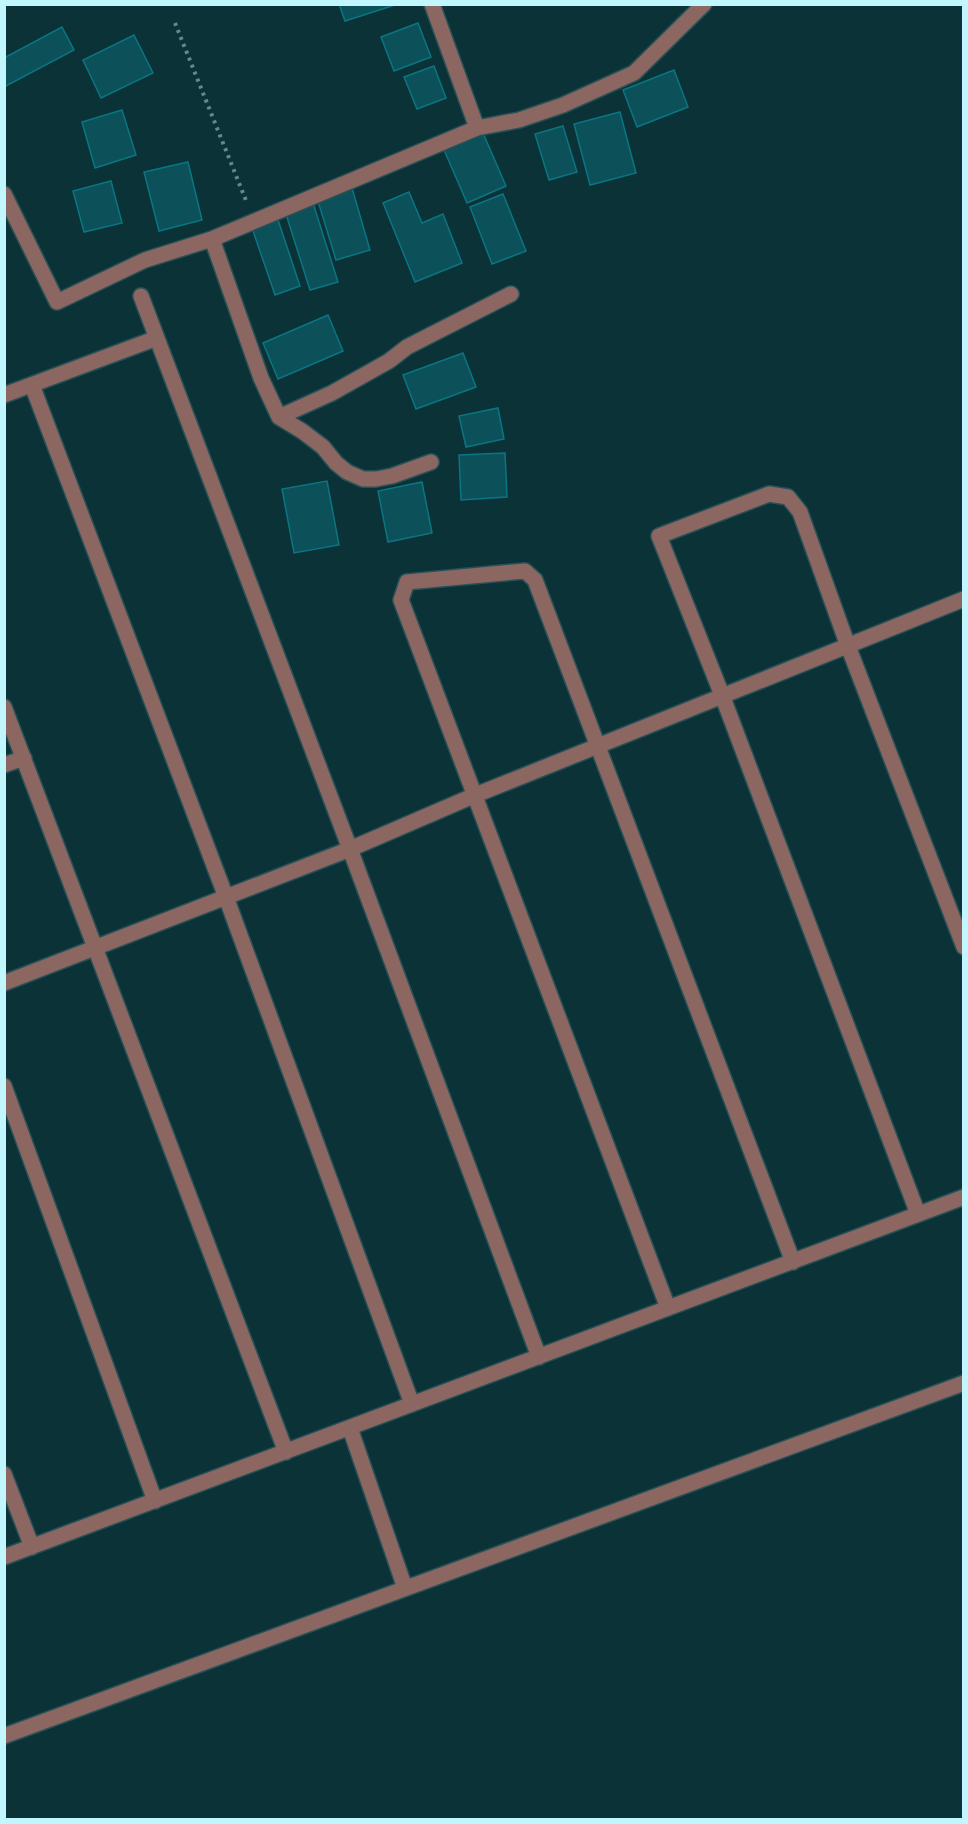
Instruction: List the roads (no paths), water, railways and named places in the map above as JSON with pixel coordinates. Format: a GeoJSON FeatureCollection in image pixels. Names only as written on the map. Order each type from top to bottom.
{"type":"FeatureCollection","features":[{"type":"Feature","properties":{"kind":"street"},"geometry":{"type":"LineString","coordinates":[[432,4],[477,128]]}},
{"type":"Feature","properties":{"kind":"street"},"geometry":{"type":"LineString","coordinates":[[4,194],[57,302],[145,260],[212,239],[477,128],[519,120],[563,105],[634,72],[704,4]]}},
{"type":"Feature","properties":{"kind":"street"},"geometry":{"type":"LineString","coordinates":[[212,239],[261,378],[279,417],[302,430],[323,447],[347,472],[363,478],[393,476],[431,462]]}},
{"type":"Feature","properties":{"kind":"street"},"geometry":{"type":"LineString","coordinates":[[279,417],[340,389],[389,361],[407,346],[511,294]]}},
{"type":"Feature","properties":{"kind":"street"},"geometry":{"type":"LineString","coordinates":[[141,296],[539,1357]]}},
{"type":"Feature","properties":{"kind":"street"},"geometry":{"type":"LineString","coordinates":[[4,395],[157,338]]}},
{"type":"Feature","properties":{"kind":"street"},"geometry":{"type":"LineString","coordinates":[[32,385],[226,897],[412,1404]]}},
{"type":"Feature","properties":{"kind":"street"},"geometry":{"type":"LineString","coordinates":[[918,1214],[722,695],[659,536],[769,494],[788,497],[800,512],[848,646],[963,947]]}},
{"type":"Feature","properties":{"kind":"street"},"geometry":{"type":"LineString","coordinates":[[668,1308],[401,600],[407,582],[525,571],[535,580],[793,1262]]}},
{"type":"Feature","properties":{"kind":"street"},"geometry":{"type":"LineString","coordinates":[[4,983],[350,849],[474,796],[963,599]]}},
{"type":"Feature","properties":{"kind":"street"},"geometry":{"type":"LineString","coordinates":[[4,707],[286,1452]]}},
{"type":"Feature","properties":{"kind":"street"},"geometry":{"type":"LineString","coordinates":[[4,765],[24,758]]}},
{"type":"Feature","properties":{"kind":"street"},"geometry":{"type":"LineString","coordinates":[[4,1086],[155,1501]]}},
{"type":"Feature","properties":{"kind":"street"},"geometry":{"type":"LineString","coordinates":[[4,1557],[963,1197]]}},
{"type":"Feature","properties":{"kind":"street"},"geometry":{"type":"LineString","coordinates":[[4,1736],[963,1383]]}},
{"type":"Feature","properties":{"kind":"street"},"geometry":{"type":"LineString","coordinates":[[350,1428],[405,1588]]}},
{"type":"Feature","properties":{"kind":"street"},"geometry":{"type":"LineString","coordinates":[[4,1474],[32,1547]]}}]}
